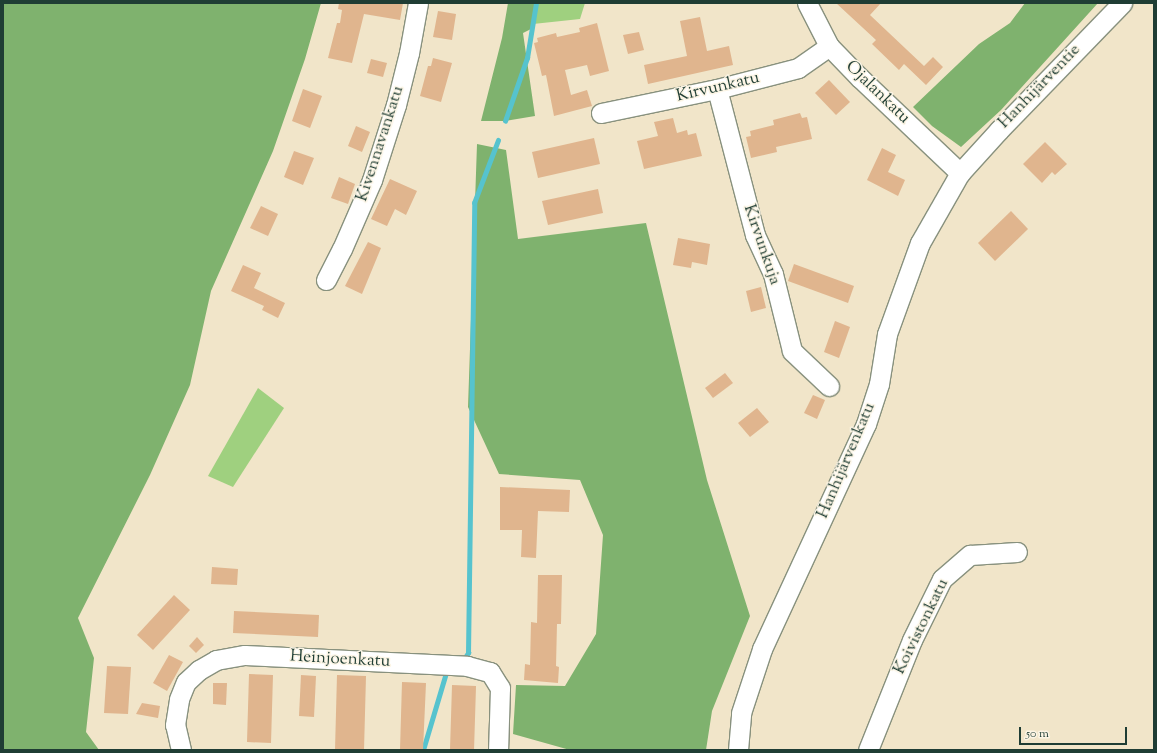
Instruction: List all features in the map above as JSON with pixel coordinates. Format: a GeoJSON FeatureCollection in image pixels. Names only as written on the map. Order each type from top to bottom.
{"type":"FeatureCollection","features":[{"type":"Feature","properties":{"kind":"street","name":"Kivennavankatu"},"geometry":{"type":"LineString","coordinates":[[326,280],[342,249],[372,180],[396,105],[409,53],[418,3]]}},
{"type":"Feature","properties":{"kind":"street","name":"Ojalankatu"},"geometry":{"type":"LineString","coordinates":[[807,3],[829,46],[860,78],[960,173]]}},
{"type":"Feature","properties":{"kind":"street","name":"Hanhijärventie"},"geometry":{"type":"LineString","coordinates":[[960,173],[999,130],[1122,3]]}},
{"type":"Feature","properties":{"kind":"street","name":"Kirvunkatu"},"geometry":{"type":"LineString","coordinates":[[601,113],[717,89],[798,68],[829,46]]}},
{"type":"Feature","properties":{"kind":"street","name":"Kirvunkuja"},"geometry":{"type":"LineString","coordinates":[[717,89],[754,235],[773,274],[792,351],[829,386]]}},
{"type":"Feature","properties":{"kind":"street","name":"Hanhijärvenkatu"},"geometry":{"type":"LineString","coordinates":[[738,750],[742,713],[762,649],[866,424],[879,384],[887,334],[920,243],[960,173]]}},
{"type":"Feature","properties":{"kind":"street","name":"Koivistonkatu"},"geometry":{"type":"LineString","coordinates":[[868,750],[912,640],[942,579],[970,555],[1017,552]]}},
{"type":"Feature","properties":{"kind":"street","name":"Heinjoenkatu"},"geometry":{"type":"LineString","coordinates":[[180,750],[175,725],[179,699],[186,682],[199,670],[216,660],[245,655],[468,666],[490,672],[500,688],[498,750]]}},
{"type":"Feature","properties":{"kind":"green space"},"geometry":{"type":"Polygon","coordinates":[[[3,3],[321,3],[305,59],[273,151],[211,291],[190,385],[150,475],[78,618],[94,658],[86,732],[99,750],[3,750],[3,3]]]}},
{"type":"Feature","properties":{"kind":"green space"},"geometry":{"type":"Polygon","coordinates":[[[508,3],[536,3],[533,28],[523,33],[535,116],[505,121],[481,121],[502,38],[508,3]]]}},
{"type":"Feature","properties":{"kind":"green space"},"geometry":{"type":"Polygon","coordinates":[[[536,3],[585,3],[580,19],[533,24],[536,3]]]}},
{"type":"Feature","properties":{"kind":"green space"},"geometry":{"type":"Polygon","coordinates":[[[1025,3],[1098,3],[1001,110],[961,147],[932,126],[913,107],[979,44],[1010,23],[1025,3]]]}},
{"type":"Feature","properties":{"kind":"green space"},"geometry":{"type":"Polygon","coordinates":[[[477,144],[506,150],[518,239],[646,223],[707,480],[750,616],[712,711],[706,750],[570,750],[513,734],[516,685],[565,686],[596,634],[603,535],[580,480],[499,474],[468,407],[477,144]]]}},
{"type":"Feature","properties":{"kind":"green space"},"geometry":{"type":"Polygon","coordinates":[[[258,388],[284,408],[233,487],[208,476],[258,388]]]}},
{"type":"Feature","properties":{"kind":"building"},"geometry":{"type":"Polygon","coordinates":[[[339,3],[403,3],[400,20],[364,14],[352,63],[328,58],[337,23],[340,23],[342,10],[338,9],[339,3]]]}},
{"type":"Feature","properties":{"kind":"building"},"geometry":{"type":"Polygon","coordinates":[[[836,3],[881,3],[870,15],[924,66],[933,57],[943,67],[926,85],[904,64],[899,70],[872,44],[876,40],[836,3]]]}},
{"type":"Feature","properties":{"kind":"building"},"geometry":{"type":"Polygon","coordinates":[[[438,11],[456,14],[452,40],[433,37],[438,11]]]}},
{"type":"Feature","properties":{"kind":"building"},"geometry":{"type":"Polygon","coordinates":[[[700,17],[707,51],[729,46],[733,65],[648,84],[644,65],[687,56],[680,21],[700,17]]]}},
{"type":"Feature","properties":{"kind":"building"},"geometry":{"type":"Polygon","coordinates":[[[597,23],[609,71],[590,76],[587,65],[565,70],[571,95],[587,90],[592,106],[554,116],[546,75],[542,76],[534,43],[538,42],[537,38],[556,33],[557,37],[580,32],[579,28],[597,23]]]}},
{"type":"Feature","properties":{"kind":"building"},"geometry":{"type":"Polygon","coordinates":[[[639,32],[644,50],[628,54],[623,35],[639,32]]]}},
{"type":"Feature","properties":{"kind":"building"},"geometry":{"type":"Polygon","coordinates":[[[433,58],[452,63],[441,102],[420,96],[428,66],[431,66],[433,58]]]}},
{"type":"Feature","properties":{"kind":"building"},"geometry":{"type":"Polygon","coordinates":[[[371,59],[387,63],[383,77],[367,73],[371,59]]]}},
{"type":"Feature","properties":{"kind":"building"},"geometry":{"type":"Polygon","coordinates":[[[829,80],[850,102],[836,115],[815,93],[829,80]]]}},
{"type":"Feature","properties":{"kind":"building"},"geometry":{"type":"Polygon","coordinates":[[[303,89],[322,96],[310,128],[292,121],[303,89]]]}},
{"type":"Feature","properties":{"kind":"building"},"geometry":{"type":"Polygon","coordinates":[[[800,113],[802,118],[807,117],[812,139],[776,147],[777,152],[751,158],[746,137],[751,136],[750,131],[774,125],[773,120],[800,113]]]}},
{"type":"Feature","properties":{"kind":"building"},"geometry":{"type":"Polygon","coordinates":[[[673,118],[677,133],[687,130],[688,135],[696,133],[702,156],[644,169],[637,141],[658,136],[654,122],[673,118]]]}},
{"type":"Feature","properties":{"kind":"building"},"geometry":{"type":"Polygon","coordinates":[[[356,126],[370,132],[362,152],[348,146],[356,126]]]}},
{"type":"Feature","properties":{"kind":"building"},"geometry":{"type":"Polygon","coordinates":[[[594,138],[600,164],[538,178],[532,152],[594,138]]]}},
{"type":"Feature","properties":{"kind":"building"},"geometry":{"type":"Polygon","coordinates":[[[1045,142],[1067,164],[1055,175],[1052,172],[1042,183],[1023,164],[1045,142]]]}},
{"type":"Feature","properties":{"kind":"building"},"geometry":{"type":"Polygon","coordinates":[[[882,148],[896,155],[888,172],[905,180],[898,196],[867,180],[882,148]]]}},
{"type":"Feature","properties":{"kind":"building"},"geometry":{"type":"Polygon","coordinates":[[[294,151],[314,158],[303,185],[284,177],[294,151]]]}},
{"type":"Feature","properties":{"kind":"building"},"geometry":{"type":"Polygon","coordinates":[[[339,177],[355,184],[348,204],[331,198],[339,177]]]}},
{"type":"Feature","properties":{"kind":"building"},"geometry":{"type":"Polygon","coordinates":[[[390,179],[417,191],[406,215],[395,209],[387,226],[371,219],[390,179]]]}},
{"type":"Feature","properties":{"kind":"building"},"geometry":{"type":"Polygon","coordinates":[[[598,189],[603,213],[548,225],[542,201],[598,189]]]}},
{"type":"Feature","properties":{"kind":"building"},"geometry":{"type":"Polygon","coordinates":[[[261,206],[278,214],[268,236],[250,228],[261,206]]]}},
{"type":"Feature","properties":{"kind":"building"},"geometry":{"type":"Polygon","coordinates":[[[1011,211],[1028,229],[995,261],[978,243],[1011,211]]]}},
{"type":"Feature","properties":{"kind":"building"},"geometry":{"type":"Polygon","coordinates":[[[678,238],[710,244],[707,265],[692,262],[691,268],[673,265],[678,238]]]}},
{"type":"Feature","properties":{"kind":"building"},"geometry":{"type":"Polygon","coordinates":[[[368,242],[381,248],[362,294],[345,286],[368,242]]]}},
{"type":"Feature","properties":{"kind":"building"},"geometry":{"type":"Polygon","coordinates":[[[794,264],[854,286],[848,303],[788,281],[794,264]]]}},
{"type":"Feature","properties":{"kind":"building"},"geometry":{"type":"Polygon","coordinates":[[[243,265],[261,273],[254,288],[285,303],[278,318],[262,310],[264,306],[231,291],[243,265]]]}},
{"type":"Feature","properties":{"kind":"building"},"geometry":{"type":"Polygon","coordinates":[[[761,287],[766,308],[751,312],[746,291],[761,287]]]}},
{"type":"Feature","properties":{"kind":"building"},"geometry":{"type":"Polygon","coordinates":[[[835,321],[850,327],[839,358],[824,352],[835,321]]]}},
{"type":"Feature","properties":{"kind":"building"},"geometry":{"type":"Polygon","coordinates":[[[725,373],[733,383],[713,398],[705,388],[725,373]]]}},
{"type":"Feature","properties":{"kind":"building"},"geometry":{"type":"Polygon","coordinates":[[[813,395],[825,400],[817,419],[804,413],[813,395]]]}},
{"type":"Feature","properties":{"kind":"building"},"geometry":{"type":"Polygon","coordinates":[[[757,408],[769,422],[750,437],[738,423],[757,408]]]}},
{"type":"Feature","properties":{"kind":"building"},"geometry":{"type":"Polygon","coordinates":[[[500,487],[570,490],[569,512],[538,511],[536,558],[521,557],[522,530],[500,530],[500,487]]]}},
{"type":"Feature","properties":{"kind":"building"},"geometry":{"type":"Polygon","coordinates":[[[212,567],[238,569],[237,585],[211,584],[212,567]]]}},
{"type":"Feature","properties":{"kind":"building"},"geometry":{"type":"Polygon","coordinates":[[[538,575],[562,575],[561,624],[557,624],[556,666],[559,667],[558,683],[524,680],[525,664],[530,665],[531,622],[537,623],[538,575]]]}},
{"type":"Feature","properties":{"kind":"building"},"geometry":{"type":"Polygon","coordinates":[[[174,595],[190,610],[153,650],[137,635],[174,595]]]}},
{"type":"Feature","properties":{"kind":"building"},"geometry":{"type":"Polygon","coordinates":[[[234,611],[319,615],[318,637],[233,633],[234,611]]]}},
{"type":"Feature","properties":{"kind":"building"},"geometry":{"type":"Polygon","coordinates":[[[197,637],[204,645],[196,653],[189,646],[197,637]]]}},
{"type":"Feature","properties":{"kind":"building"},"geometry":{"type":"Polygon","coordinates":[[[169,655],[183,662],[167,691],[153,683],[169,655]]]}},
{"type":"Feature","properties":{"kind":"building"},"geometry":{"type":"Polygon","coordinates":[[[107,666],[131,667],[128,714],[104,713],[107,666]]]}},
{"type":"Feature","properties":{"kind":"building"},"geometry":{"type":"Polygon","coordinates":[[[249,674],[273,675],[271,743],[247,742],[249,674]]]}},
{"type":"Feature","properties":{"kind":"building"},"geometry":{"type":"Polygon","coordinates":[[[301,675],[316,676],[314,717],[299,716],[301,675]]]}},
{"type":"Feature","properties":{"kind":"building"},"geometry":{"type":"Polygon","coordinates":[[[337,675],[366,676],[364,750],[335,750],[337,675]]]}},
{"type":"Feature","properties":{"kind":"building"},"geometry":{"type":"Polygon","coordinates":[[[402,682],[426,683],[423,750],[400,750],[402,682]]]}},
{"type":"Feature","properties":{"kind":"building"},"geometry":{"type":"Polygon","coordinates":[[[213,683],[227,683],[226,705],[213,704],[213,683]]]}},
{"type":"Feature","properties":{"kind":"building"},"geometry":{"type":"Polygon","coordinates":[[[452,685],[476,686],[474,750],[450,750],[452,685]]]}},
{"type":"Feature","properties":{"kind":"building"},"geometry":{"type":"Polygon","coordinates":[[[142,703],[160,706],[158,718],[136,714],[142,703]]]}},
{"type":"Feature","properties":{"kind":"waterway"},"geometry":{"type":"LineString","coordinates":[[505,121],[527,58],[536,3]]}},
{"type":"Feature","properties":{"kind":"waterway"},"geometry":{"type":"LineString","coordinates":[[466,656],[468,653],[474,203],[498,140]]}},
{"type":"Feature","properties":{"kind":"waterway"},"geometry":{"type":"LineString","coordinates":[[423,750],[445,676]]}}]}
